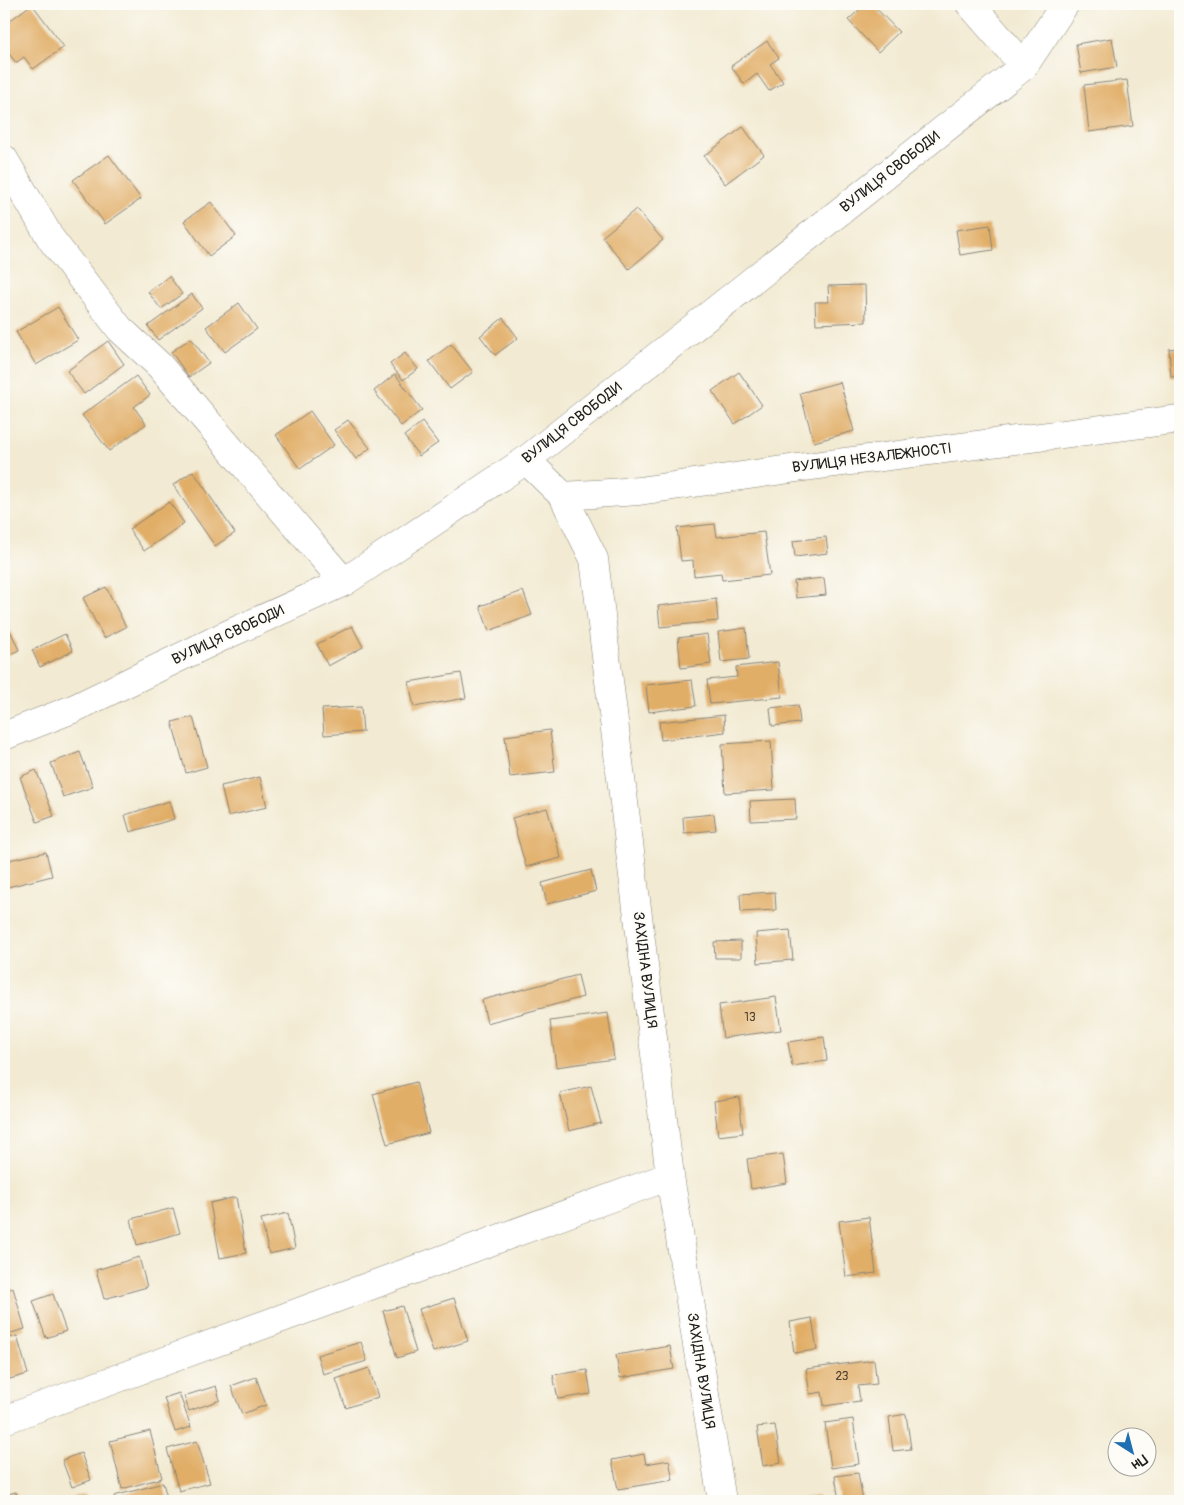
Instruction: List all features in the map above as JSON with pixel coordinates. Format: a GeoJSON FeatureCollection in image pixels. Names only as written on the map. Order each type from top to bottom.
{"type":"FeatureCollection","features":[{"type":"Feature","properties":{"kind":"street"},"geometry":{"type":"LineString","coordinates":[[970,4],[1024,66]]}},
{"type":"Feature","properties":{"kind":"street","name":"ВУЛИЦЯ СВОБОДИ"},"geometry":{"type":"LineString","coordinates":[[4,736],[73,709],[222,637],[344,582],[526,460],[1024,66],[1066,4]]}},
{"type":"Feature","properties":{"kind":"street"},"geometry":{"type":"LineString","coordinates":[[4,159],[51,239],[120,329],[159,365],[344,582]]}},
{"type":"Feature","properties":{"kind":"street","name":"ВУЛИЦЯ НЕЗАЛЕЖНОСТІ"},"geometry":{"type":"LineString","coordinates":[[563,496],[639,492],[797,468],[1180,418]]}},
{"type":"Feature","properties":{"kind":"street","name":"ЗАХІДНА ВУЛИЦЯ"},"geometry":{"type":"LineString","coordinates":[[526,460],[563,496],[594,559],[670,1176],[722,1501]]}},
{"type":"Feature","properties":{"kind":"street"},"geometry":{"type":"LineString","coordinates":[[4,1420],[670,1176]]}},
{"type":"Feature","properties":{"kind":"building"},"geometry":{"type":"Polygon","coordinates":[[[32,4],[64,47],[33,69],[24,57],[16,63],[4,47],[4,25],[32,4]]]}},
{"type":"Feature","properties":{"kind":"building"},"geometry":{"type":"Polygon","coordinates":[[[866,4],[872,4],[899,32],[878,52],[848,20],[866,4]]]}},
{"type":"Feature","properties":{"kind":"building"},"geometry":{"type":"Polygon","coordinates":[[[1112,38],[1117,67],[1081,73],[1076,44],[1112,38]]]}},
{"type":"Feature","properties":{"kind":"building"},"geometry":{"type":"Polygon","coordinates":[[[767,41],[779,58],[770,64],[783,82],[769,91],[757,74],[744,84],[731,66],[767,41]]]}},
{"type":"Feature","properties":{"kind":"building"},"geometry":{"type":"Polygon","coordinates":[[[1127,80],[1133,126],[1089,132],[1084,85],[1127,80]]]}},
{"type":"Feature","properties":{"kind":"building"},"geometry":{"type":"Polygon","coordinates":[[[743,127],[764,155],[725,184],[704,156],[743,127]]]}},
{"type":"Feature","properties":{"kind":"building"},"geometry":{"type":"Polygon","coordinates":[[[109,155],[141,199],[105,224],[73,180],[109,155]]]}},
{"type":"Feature","properties":{"kind":"building"},"geometry":{"type":"Polygon","coordinates":[[[211,202],[236,236],[209,256],[184,221],[211,202]]]}},
{"type":"Feature","properties":{"kind":"building"},"geometry":{"type":"Polygon","coordinates":[[[636,209],[663,240],[629,269],[602,237],[636,209]]]}},
{"type":"Feature","properties":{"kind":"building"},"geometry":{"type":"Polygon","coordinates":[[[990,225],[993,250],[960,255],[956,230],[990,225]]]}},
{"type":"Feature","properties":{"kind":"building"},"geometry":{"type":"Polygon","coordinates":[[[169,276],[182,294],[161,309],[148,292],[169,276]]]}},
{"type":"Feature","properties":{"kind":"building"},"geometry":{"type":"Polygon","coordinates":[[[865,285],[866,322],[816,324],[815,302],[829,302],[828,286],[865,285]]]}},
{"type":"Feature","properties":{"kind":"building"},"geometry":{"type":"Polygon","coordinates":[[[192,294],[202,308],[158,340],[148,326],[192,294]]]}},
{"type":"Feature","properties":{"kind":"building"},"geometry":{"type":"Polygon","coordinates":[[[239,303],[257,329],[225,352],[206,327],[239,303]]]}},
{"type":"Feature","properties":{"kind":"building"},"geometry":{"type":"Polygon","coordinates":[[[58,307],[78,340],[36,365],[16,332],[58,307]]]}},
{"type":"Feature","properties":{"kind":"building"},"geometry":{"type":"Polygon","coordinates":[[[503,318],[518,338],[495,355],[480,336],[503,318]]]}},
{"type":"Feature","properties":{"kind":"building"},"geometry":{"type":"Polygon","coordinates":[[[191,338],[209,363],[189,377],[171,352],[191,338]]]}},
{"type":"Feature","properties":{"kind":"building"},"geometry":{"type":"Polygon","coordinates":[[[108,341],[124,364],[84,394],[67,371],[108,341]]]}},
{"type":"Feature","properties":{"kind":"building"},"geometry":{"type":"Polygon","coordinates":[[[451,344],[473,372],[450,389],[429,361],[451,344]]]}},
{"type":"Feature","properties":{"kind":"building"},"geometry":{"type":"Polygon","coordinates":[[[1180,348],[1180,376],[1171,377],[1169,349],[1180,348]]]}},
{"type":"Feature","properties":{"kind":"building"},"geometry":{"type":"Polygon","coordinates":[[[405,353],[418,369],[403,380],[390,364],[405,353]]]}},
{"type":"Feature","properties":{"kind":"building"},"geometry":{"type":"Polygon","coordinates":[[[739,372],[762,405],[735,424],[712,391],[739,372]]]}},
{"type":"Feature","properties":{"kind":"building"},"geometry":{"type":"Polygon","coordinates":[[[395,374],[422,410],[401,426],[374,391],[395,374]]]}},
{"type":"Feature","properties":{"kind":"building"},"geometry":{"type":"Polygon","coordinates":[[[136,376],[150,395],[134,407],[146,424],[109,451],[82,415],[136,376]]]}},
{"type":"Feature","properties":{"kind":"building"},"geometry":{"type":"Polygon","coordinates":[[[840,382],[854,431],[814,442],[800,393],[840,382]]]}},
{"type":"Feature","properties":{"kind":"building"},"geometry":{"type":"Polygon","coordinates":[[[310,411],[334,445],[300,469],[276,435],[310,411]]]}},
{"type":"Feature","properties":{"kind":"building"},"geometry":{"type":"Polygon","coordinates":[[[348,420],[370,448],[356,459],[334,430],[348,420]]]}},
{"type":"Feature","properties":{"kind":"building"},"geometry":{"type":"Polygon","coordinates":[[[422,422],[438,443],[419,456],[404,436],[422,422]]]}},
{"type":"Feature","properties":{"kind":"building"},"geometry":{"type":"Polygon","coordinates":[[[193,471],[235,533],[215,546],[173,485],[193,471]]]}},
{"type":"Feature","properties":{"kind":"building"},"geometry":{"type":"Polygon","coordinates":[[[169,502],[184,523],[144,551],[129,529],[169,502]]]}},
{"type":"Feature","properties":{"kind":"building"},"geometry":{"type":"Polygon","coordinates":[[[715,524],[717,537],[764,532],[770,575],[722,580],[721,573],[694,576],[693,560],[681,561],[677,528],[715,524]]]}},
{"type":"Feature","properties":{"kind":"building"},"geometry":{"type":"Polygon","coordinates":[[[826,537],[828,553],[795,557],[793,541],[826,537]]]}},
{"type":"Feature","properties":{"kind":"building"},"geometry":{"type":"Polygon","coordinates":[[[824,578],[826,595],[796,598],[794,581],[824,578]]]}},
{"type":"Feature","properties":{"kind":"building"},"geometry":{"type":"Polygon","coordinates":[[[106,587],[126,627],[104,638],[83,598],[106,587]]]}},
{"type":"Feature","properties":{"kind":"building"},"geometry":{"type":"Polygon","coordinates":[[[523,591],[532,615],[489,631],[480,606],[523,591]]]}},
{"type":"Feature","properties":{"kind":"building"},"geometry":{"type":"Polygon","coordinates":[[[716,599],[718,621],[660,627],[658,606],[716,599]]]}},
{"type":"Feature","properties":{"kind":"building"},"geometry":{"type":"Polygon","coordinates":[[[4,617],[19,650],[4,657],[4,617]]]}},
{"type":"Feature","properties":{"kind":"building"},"geometry":{"type":"Polygon","coordinates":[[[352,626],[363,647],[328,666],[317,644],[352,626]]]}},
{"type":"Feature","properties":{"kind":"building"},"geometry":{"type":"Polygon","coordinates":[[[746,628],[749,659],[721,662],[718,632],[746,628]]]}},
{"type":"Feature","properties":{"kind":"building"},"geometry":{"type":"Polygon","coordinates":[[[65,634],[73,651],[40,667],[32,650],[65,634]]]}},
{"type":"Feature","properties":{"kind":"building"},"geometry":{"type":"Polygon","coordinates":[[[707,634],[711,664],[681,668],[678,638],[707,634]]]}},
{"type":"Feature","properties":{"kind":"building"},"geometry":{"type":"Polygon","coordinates":[[[778,662],[782,697],[710,704],[707,680],[737,677],[736,667],[778,662]]]}},
{"type":"Feature","properties":{"kind":"building"},"geometry":{"type":"Polygon","coordinates":[[[461,673],[466,698],[414,707],[409,682],[461,673]]]}},
{"type":"Feature","properties":{"kind":"building"},"geometry":{"type":"Polygon","coordinates":[[[692,680],[696,706],[649,712],[646,685],[692,680]]]}},
{"type":"Feature","properties":{"kind":"building"},"geometry":{"type":"Polygon","coordinates":[[[798,705],[800,723],[772,726],[770,708],[798,705]]]}},
{"type":"Feature","properties":{"kind":"building"},"geometry":{"type":"Polygon","coordinates":[[[361,707],[363,732],[324,735],[322,709],[361,707]]]}},
{"type":"Feature","properties":{"kind":"building"},"geometry":{"type":"Polygon","coordinates":[[[724,715],[725,732],[661,740],[659,722],[724,715]]]}},
{"type":"Feature","properties":{"kind":"building"},"geometry":{"type":"Polygon","coordinates":[[[193,717],[207,767],[186,773],[172,722],[193,717]]]}},
{"type":"Feature","properties":{"kind":"building"},"geometry":{"type":"Polygon","coordinates":[[[550,730],[555,772],[510,777],[505,736],[550,730]]]}},
{"type":"Feature","properties":{"kind":"building"},"geometry":{"type":"Polygon","coordinates":[[[771,741],[774,790],[725,793],[722,744],[771,741]]]}},
{"type":"Feature","properties":{"kind":"building"},"geometry":{"type":"Polygon","coordinates":[[[80,752],[93,787],[63,797],[51,763],[80,752]]]}},
{"type":"Feature","properties":{"kind":"building"},"geometry":{"type":"Polygon","coordinates":[[[36,770],[54,816],[37,822],[20,777],[36,770]]]}},
{"type":"Feature","properties":{"kind":"building"},"geometry":{"type":"Polygon","coordinates":[[[260,777],[267,807],[228,816],[221,786],[260,777]]]}},
{"type":"Feature","properties":{"kind":"building"},"geometry":{"type":"Polygon","coordinates":[[[795,799],[796,819],[751,821],[750,801],[795,799]]]}},
{"type":"Feature","properties":{"kind":"building"},"geometry":{"type":"Polygon","coordinates":[[[169,801],[174,819],[130,832],[125,815],[169,801]]]}},
{"type":"Feature","properties":{"kind":"building"},"geometry":{"type":"Polygon","coordinates":[[[547,808],[561,858],[526,867],[512,818],[547,808]]]}},
{"type":"Feature","properties":{"kind":"building"},"geometry":{"type":"Polygon","coordinates":[[[714,814],[716,830],[684,833],[683,817],[714,814]]]}},
{"type":"Feature","properties":{"kind":"building"},"geometry":{"type":"Polygon","coordinates":[[[46,852],[52,876],[8,887],[4,861],[46,852]]]}},
{"type":"Feature","properties":{"kind":"building"},"geometry":{"type":"Polygon","coordinates":[[[591,870],[596,891],[547,904],[542,883],[591,870]]]}},
{"type":"Feature","properties":{"kind":"building"},"geometry":{"type":"Polygon","coordinates":[[[775,892],[776,910],[741,912],[740,894],[775,892]]]}},
{"type":"Feature","properties":{"kind":"building"},"geometry":{"type":"Polygon","coordinates":[[[790,930],[793,960],[758,963],[756,933],[790,930]]]}},
{"type":"Feature","properties":{"kind":"building"},"geometry":{"type":"Polygon","coordinates":[[[741,941],[741,958],[715,958],[714,942],[741,941]]]}},
{"type":"Feature","properties":{"kind":"building"},"geometry":{"type":"Polygon","coordinates":[[[578,975],[583,997],[487,1023],[482,1000],[578,975]]]}},
{"type":"Feature","properties":{"kind":"building"},"geometry":{"type":"Polygon","coordinates":[[[776,997],[781,1030],[723,1038],[719,1005],[776,997]]]}},
{"type":"Feature","properties":{"kind":"building"},"geometry":{"type":"Polygon","coordinates":[[[608,1013],[614,1059],[556,1067],[550,1021],[608,1013]]]}},
{"type":"Feature","properties":{"kind":"building"},"geometry":{"type":"Polygon","coordinates":[[[824,1037],[827,1061],[792,1066],[788,1042],[824,1037]]]}},
{"type":"Feature","properties":{"kind":"building"},"geometry":{"type":"Polygon","coordinates":[[[416,1082],[429,1133],[387,1144],[373,1094],[416,1082]]]}},
{"type":"Feature","properties":{"kind":"building"},"geometry":{"type":"Polygon","coordinates":[[[591,1086],[601,1123],[569,1131],[560,1093],[591,1086]]]}},
{"type":"Feature","properties":{"kind":"building"},"geometry":{"type":"Polygon","coordinates":[[[739,1097],[743,1133],[718,1136],[714,1101],[739,1097]]]}},
{"type":"Feature","properties":{"kind":"building"},"geometry":{"type":"Polygon","coordinates":[[[783,1154],[787,1183],[751,1189],[747,1159],[783,1154]]]}},
{"type":"Feature","properties":{"kind":"building"},"geometry":{"type":"Polygon","coordinates":[[[236,1197],[246,1253],[220,1258],[210,1203],[236,1197]]]}},
{"type":"Feature","properties":{"kind":"building"},"geometry":{"type":"Polygon","coordinates":[[[173,1208],[180,1233],[137,1245],[131,1219],[173,1208]]]}},
{"type":"Feature","properties":{"kind":"building"},"geometry":{"type":"Polygon","coordinates":[[[288,1213],[295,1248],[269,1254],[261,1219],[288,1213]]]}},
{"type":"Feature","properties":{"kind":"building"},"geometry":{"type":"Polygon","coordinates":[[[869,1217],[876,1273],[846,1277],[839,1221],[869,1217]]]}},
{"type":"Feature","properties":{"kind":"building"},"geometry":{"type":"Polygon","coordinates":[[[139,1257],[147,1287],[104,1299],[96,1270],[139,1257]]]}},
{"type":"Feature","properties":{"kind":"building"},"geometry":{"type":"Polygon","coordinates":[[[13,1288],[25,1329],[4,1335],[4,1291],[13,1288]]]}},
{"type":"Feature","properties":{"kind":"building"},"geometry":{"type":"Polygon","coordinates":[[[53,1294],[66,1331],[46,1338],[33,1301],[53,1294]]]}},
{"type":"Feature","properties":{"kind":"building"},"geometry":{"type":"Polygon","coordinates":[[[454,1298],[468,1341],[433,1352],[419,1309],[454,1298]]]}},
{"type":"Feature","properties":{"kind":"building"},"geometry":{"type":"Polygon","coordinates":[[[402,1306],[416,1352],[397,1358],[383,1311],[402,1306]]]}},
{"type":"Feature","properties":{"kind":"building"},"geometry":{"type":"Polygon","coordinates":[[[812,1318],[817,1350],[794,1353],[790,1322],[812,1318]]]}},
{"type":"Feature","properties":{"kind":"building"},"geometry":{"type":"Polygon","coordinates":[[[17,1336],[28,1374],[6,1380],[4,1373],[4,1339],[17,1336]]]}},
{"type":"Feature","properties":{"kind":"building"},"geometry":{"type":"Polygon","coordinates":[[[361,1342],[367,1361],[323,1374],[317,1355],[361,1342]]]}},
{"type":"Feature","properties":{"kind":"building"},"geometry":{"type":"Polygon","coordinates":[[[670,1346],[674,1369],[620,1378],[616,1355],[670,1346]]]}},
{"type":"Feature","properties":{"kind":"building"},"geometry":{"type":"Polygon","coordinates":[[[874,1360],[877,1384],[858,1386],[860,1401],[824,1406],[822,1392],[810,1394],[806,1369],[874,1360]]]}},
{"type":"Feature","properties":{"kind":"building"},"geometry":{"type":"Polygon","coordinates":[[[369,1368],[378,1397],[346,1408],[336,1379],[369,1368]]]}},
{"type":"Feature","properties":{"kind":"building"},"geometry":{"type":"Polygon","coordinates":[[[587,1370],[591,1394],[558,1399],[553,1375],[587,1370]]]}},
{"type":"Feature","properties":{"kind":"building"},"geometry":{"type":"Polygon","coordinates":[[[256,1377],[266,1405],[242,1414],[231,1386],[256,1377]]]}},
{"type":"Feature","properties":{"kind":"building"},"geometry":{"type":"Polygon","coordinates":[[[216,1386],[220,1400],[189,1411],[184,1396],[216,1386]]]}},
{"type":"Feature","properties":{"kind":"building"},"geometry":{"type":"Polygon","coordinates":[[[179,1393],[191,1427],[175,1432],[164,1398],[179,1393]]]}},
{"type":"Feature","properties":{"kind":"building"},"geometry":{"type":"Polygon","coordinates":[[[906,1414],[911,1449],[893,1451],[889,1417],[906,1414]]]}},
{"type":"Feature","properties":{"kind":"building"},"geometry":{"type":"Polygon","coordinates":[[[853,1419],[859,1464],[831,1468],[825,1423],[853,1419]]]}},
{"type":"Feature","properties":{"kind":"building"},"geometry":{"type":"Polygon","coordinates":[[[775,1425],[781,1463],[763,1466],[757,1427],[775,1425]]]}},
{"type":"Feature","properties":{"kind":"building"},"geometry":{"type":"Polygon","coordinates":[[[150,1431],[162,1478],[122,1489],[110,1441],[150,1431]]]}},
{"type":"Feature","properties":{"kind":"building"},"geometry":{"type":"Polygon","coordinates":[[[197,1441],[210,1483],[179,1491],[167,1449],[197,1441]]]}},
{"type":"Feature","properties":{"kind":"building"},"geometry":{"type":"Polygon","coordinates":[[[81,1453],[91,1480],[72,1487],[62,1460],[81,1453]]]}},
{"type":"Feature","properties":{"kind":"building"},"geometry":{"type":"Polygon","coordinates":[[[644,1454],[646,1464],[669,1460],[673,1480],[618,1489],[612,1460],[644,1454]]]}},
{"type":"Feature","properties":{"kind":"building"},"geometry":{"type":"Polygon","coordinates":[[[858,1473],[863,1501],[839,1501],[835,1476],[858,1473]]]}},
{"type":"Feature","properties":{"kind":"building"},"geometry":{"type":"Polygon","coordinates":[[[163,1483],[168,1501],[115,1501],[114,1496],[163,1483]]]}},
{"type":"Feature","properties":{"kind":"building"},"geometry":{"type":"Polygon","coordinates":[[[16,1492],[18,1501],[4,1501],[4,1495],[16,1492]]]}},
{"type":"Feature","properties":{"kind":"building"},"geometry":{"type":"Polygon","coordinates":[[[85,1494],[87,1501],[59,1501],[85,1494]]]}},
{"type":"Feature","properties":{"kind":"building"},"geometry":{"type":"Polygon","coordinates":[[[819,1496],[819,1501],[787,1501],[787,1500],[819,1496]]]}}]}
